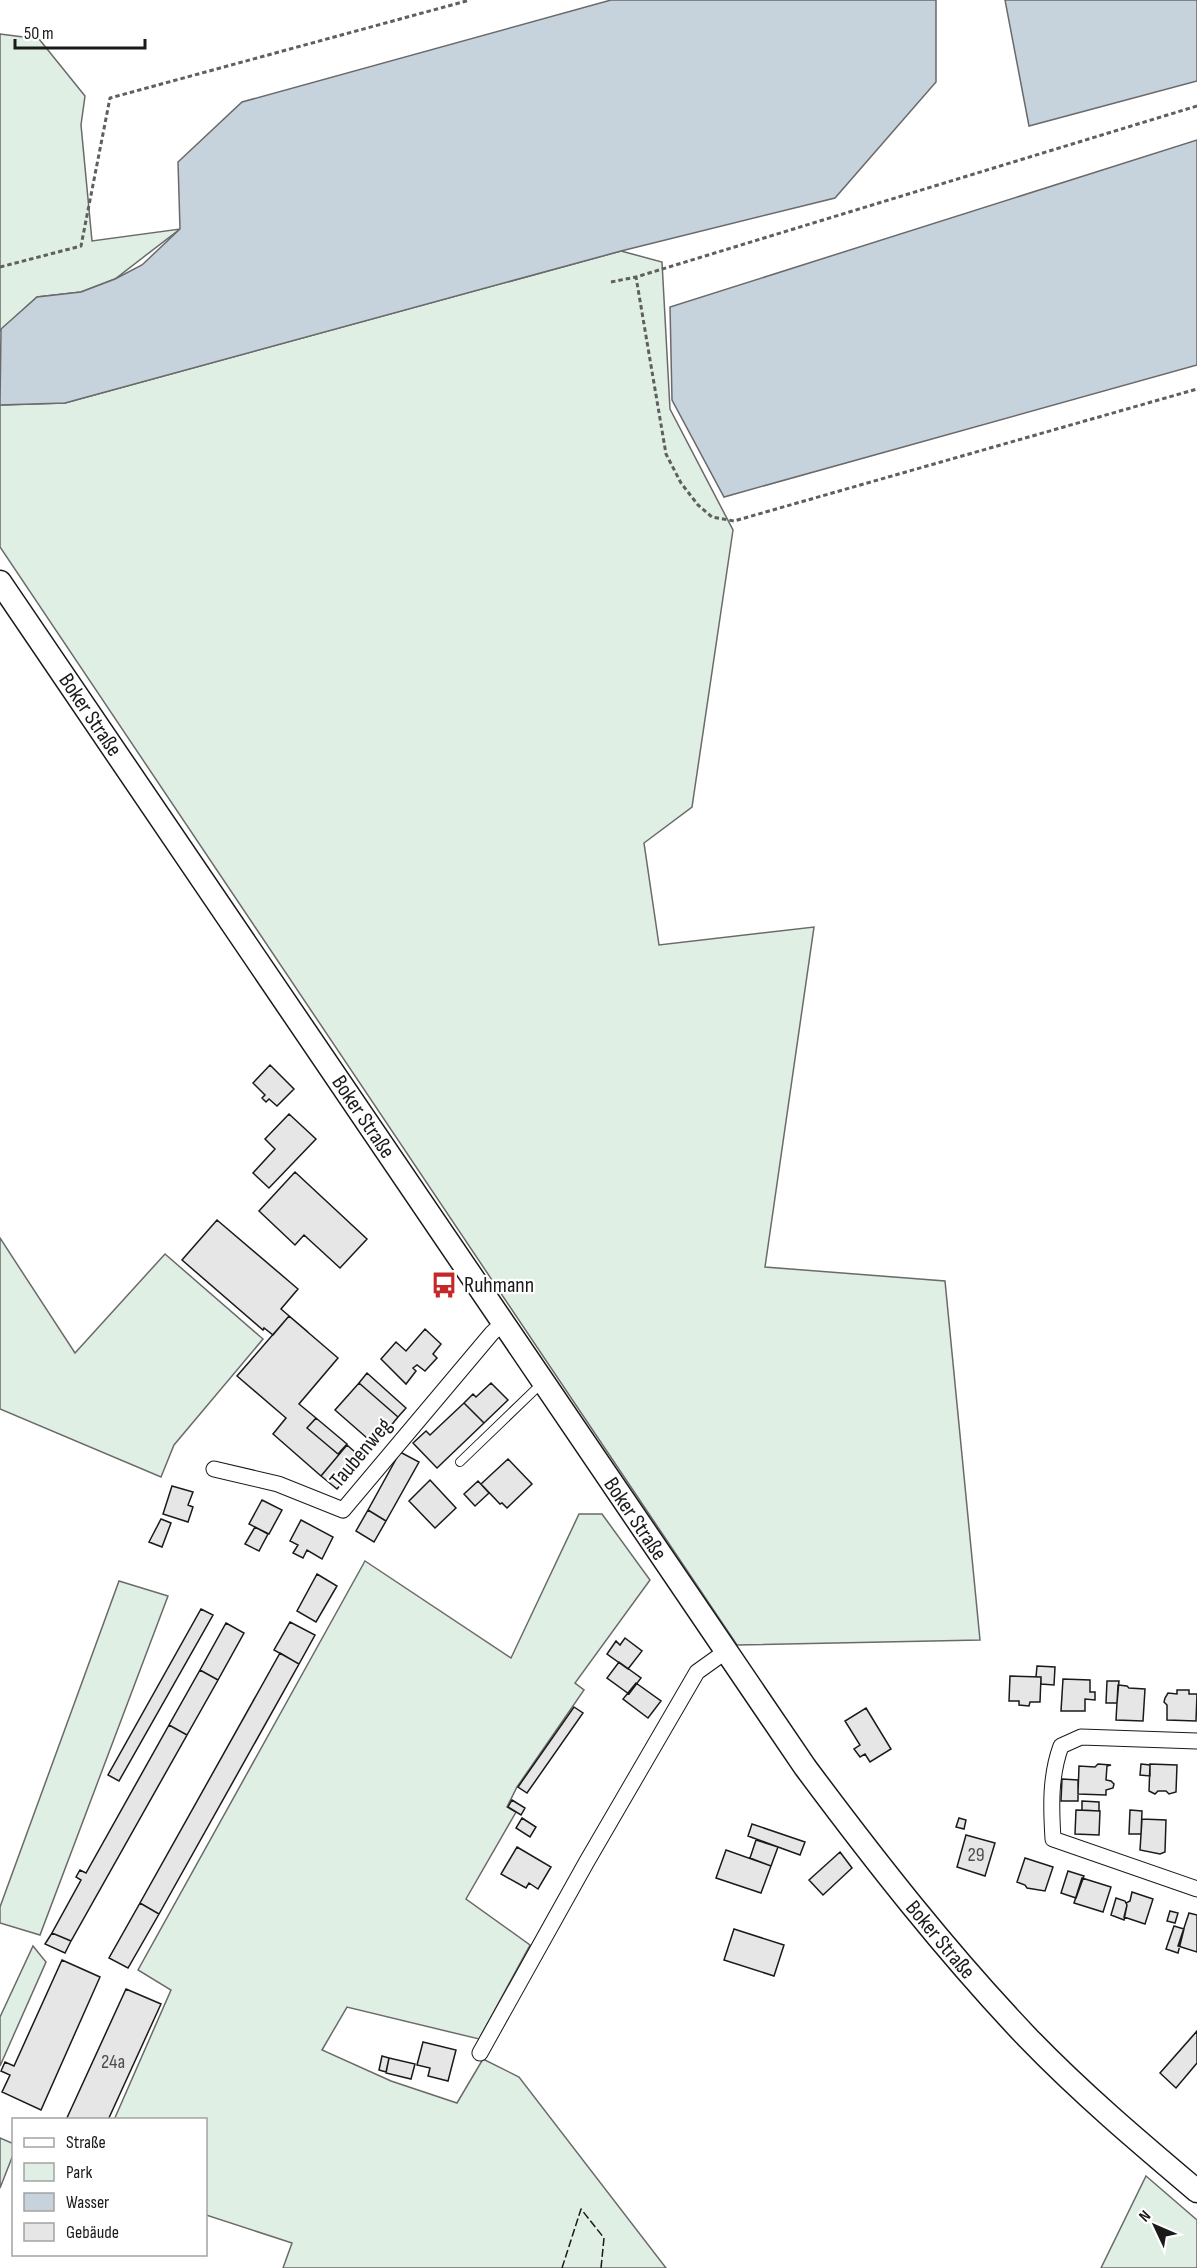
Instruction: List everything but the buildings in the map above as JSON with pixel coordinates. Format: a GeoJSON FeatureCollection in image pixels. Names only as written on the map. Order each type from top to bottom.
{"type":"FeatureCollection","features":[{"type":"Feature","properties":{"kind":"main road","name":"Boker Straße"},"geometry":{"type":"LineString","coordinates":[[0,582],[725,1652],[848,1824],[884,1872],[964,1969],[1029,2039],[1084,2093],[1197,2191]]}},
{"type":"Feature","properties":{"kind":"street","name":"Taubenweg"},"geometry":{"type":"LineString","coordinates":[[214,1469],[278,1484],[343,1510],[492,1333],[503,1323]]}},
{"type":"Feature","properties":{"kind":"street"},"geometry":{"type":"LineString","coordinates":[[480,2053],[586,1863],[698,1672],[725,1652]]}},
{"type":"Feature","properties":{"kind":"street"},"geometry":{"type":"LineString","coordinates":[[1197,1741],[1081,1737],[1061,1746],[1053,1767],[1052,1819],[1053,1839],[1197,1889]]}},
{"type":"Feature","properties":{"kind":"lane"},"geometry":{"type":"LineString","coordinates":[[460,1462],[543,1383]]}},
{"type":"Feature","properties":{"kind":"path"},"geometry":{"type":"LineString","coordinates":[[0,267],[81,246],[110,98],[470,0]]}},
{"type":"Feature","properties":{"kind":"path"},"geometry":{"type":"LineString","coordinates":[[611,282],[636,278],[1197,106]]}},
{"type":"Feature","properties":{"kind":"path"},"geometry":{"type":"LineString","coordinates":[[636,278],[666,454],[681,483],[698,505],[712,517],[734,521],[1197,389]]}},
{"type":"Feature","properties":{"kind":"green space"},"geometry":{"type":"Polygon","coordinates":[[[0,34],[39,39],[85,96],[81,125],[92,241],[180,229],[115,279],[81,292],[37,297],[0,331],[0,34]]]}},
{"type":"Feature","properties":{"kind":"green space"},"geometry":{"type":"Polygon","coordinates":[[[621,251],[662,262],[670,409],[733,530],[692,807],[644,843],[659,945],[814,927],[765,1267],[945,1281],[980,1640],[737,1645],[0,547],[0,405],[65,403],[621,251]]]}},
{"type":"Feature","properties":{"kind":"green space"},"geometry":{"type":"Polygon","coordinates":[[[0,1238],[75,1353],[165,1254],[263,1339],[174,1445],[161,1477],[0,1409],[0,1238]]]}},
{"type":"Feature","properties":{"kind":"green space"},"geometry":{"type":"Polygon","coordinates":[[[579,1514],[602,1514],[650,1580],[575,1683],[584,1690],[517,1787],[507,1807],[516,1812],[466,1899],[530,1945],[479,2039],[347,2007],[322,2050],[391,2081],[457,2103],[483,2059],[519,2077],[666,2268],[283,2268],[292,2243],[207,2215],[207,2118],[115,2118],[171,1990],[138,1970],[365,1561],[511,1658],[579,1514]]]}},
{"type":"Feature","properties":{"kind":"green space"},"geometry":{"type":"Polygon","coordinates":[[[119,1581],[168,1596],[40,1935],[0,1923],[0,1907],[119,1581]]]}},
{"type":"Feature","properties":{"kind":"green space"},"geometry":{"type":"Polygon","coordinates":[[[33,1946],[46,1962],[0,2066],[0,2017],[33,1946]]]}},
{"type":"Feature","properties":{"kind":"green space"},"geometry":{"type":"Polygon","coordinates":[[[0,2138],[12,2143],[12,2158],[0,2188],[0,2138]]]}},
{"type":"Feature","properties":{"kind":"green space"},"geometry":{"type":"Polygon","coordinates":[[[1146,2176],[1197,2220],[1197,2268],[1101,2268],[1146,2176]]]}},
{"type":"Feature","properties":{"kind":"water"},"geometry":{"type":"Polygon","coordinates":[[[611,0],[936,0],[936,82],[835,198],[621,251],[65,403],[0,405],[1,329],[37,297],[81,292],[115,279],[142,265],[180,229],[178,162],[242,102],[611,0]]]}},
{"type":"Feature","properties":{"kind":"water"},"geometry":{"type":"Polygon","coordinates":[[[1005,0],[1197,0],[1197,81],[1029,126],[1005,0]]]}},
{"type":"Feature","properties":{"kind":"water"},"geometry":{"type":"Polygon","coordinates":[[[1197,140],[1197,365],[724,497],[672,400],[670,307],[1197,140]]]}},
{"type":"Feature","properties":{"kind":"fence"},"geometry":{"type":"LineString","coordinates":[[562,2268],[581,2209],[604,2238],[601,2268]]}},
{"type":"Feature","properties":{"kind":"place","name":"Ruhmann"},"geometry":{"type":"Point","coordinates":[444,1285]}}]}
